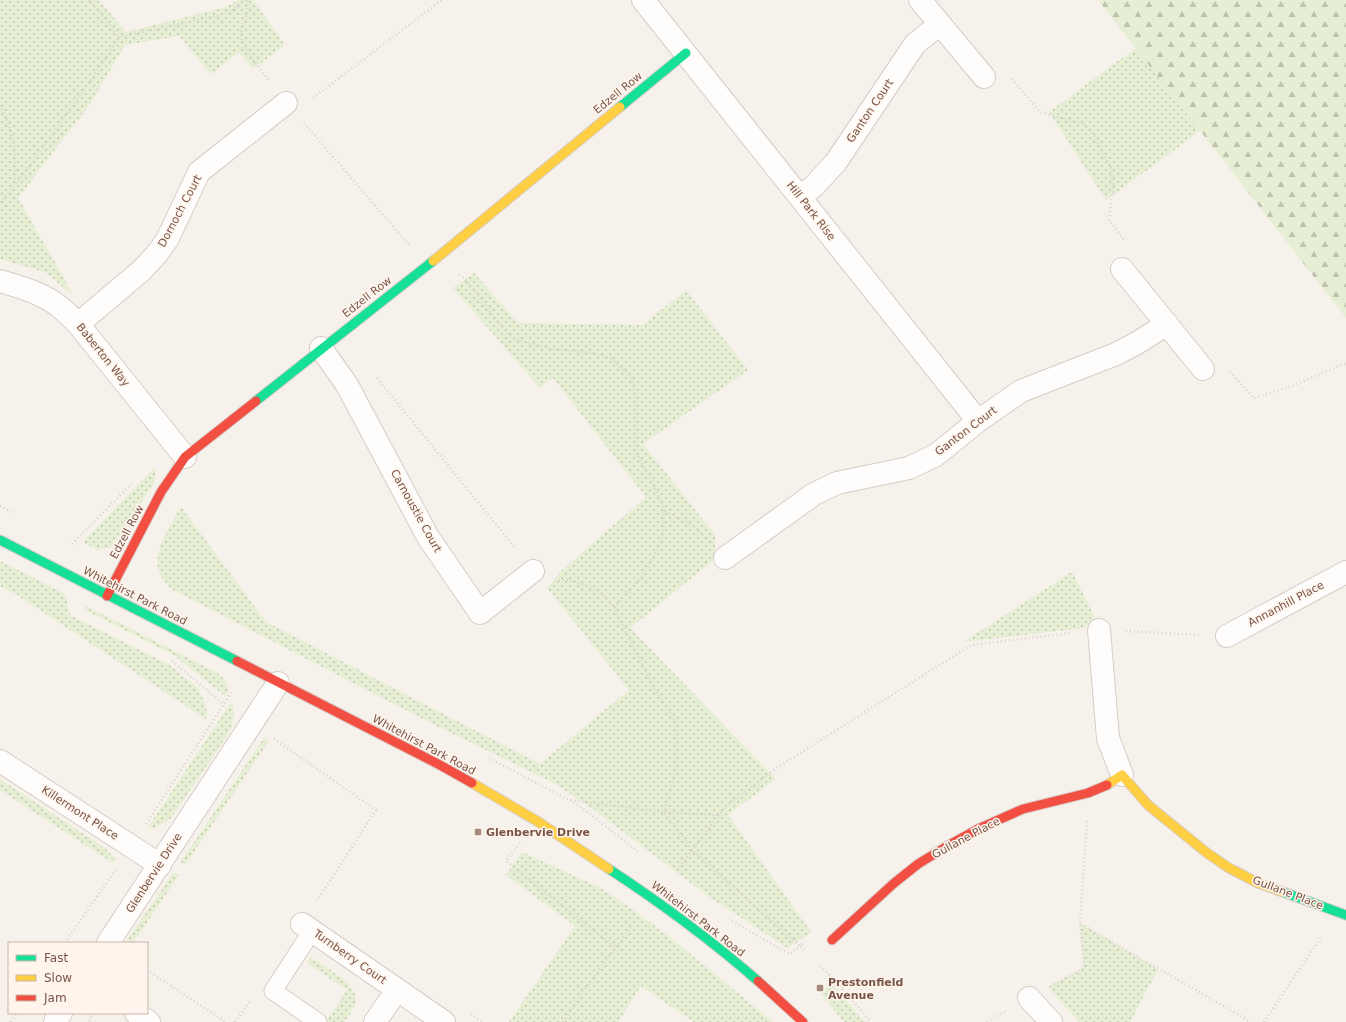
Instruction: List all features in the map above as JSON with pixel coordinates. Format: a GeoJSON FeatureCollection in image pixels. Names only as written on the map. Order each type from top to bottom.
{"type":"FeatureCollection","features":[{"type":"Feature","properties":{"kind":"street","name":"Hill Park Rise"},"geometry":{"type":"LineString","coordinates":[[643,0],[978,421]]}},
{"type":"Feature","properties":{"kind":"street"},"geometry":{"type":"LineString","coordinates":[[920,0],[984,77]]}},
{"type":"Feature","properties":{"kind":"street","name":"Ganton Court"},"geometry":{"type":"LineString","coordinates":[[800,197],[814,186],[836,162],[914,44],[940,24]]}},
{"type":"Feature","properties":{"kind":"street","name":"Edzell Row"},"geometry":{"type":"LineString","coordinates":[[107,596],[161,492],[185,457],[433,261],[686,53]]}},
{"type":"Feature","properties":{"kind":"street","name":"Dornoch Court"},"geometry":{"type":"LineString","coordinates":[[78,324],[141,271],[156,255],[167,240],[199,172],[291,108]]}},
{"type":"Feature","properties":{"kind":"street"},"geometry":{"type":"LineString","coordinates":[[1122,268],[1203,369]]}},
{"type":"Feature","properties":{"kind":"street","name":"Baberton Way"},"geometry":{"type":"LineString","coordinates":[[0,281],[27,289],[44,297],[60,307],[78,324],[185,457]]}},
{"type":"Feature","properties":{"kind":"street","name":"Ganton Court"},"geometry":{"type":"LineString","coordinates":[[725,558],[814,494],[837,483],[909,468],[936,455],[978,421],[1021,391],[1116,354],[1167,324]]}},
{"type":"Feature","properties":{"kind":"street","name":"Carnoustie Court"},"geometry":{"type":"LineString","coordinates":[[321,348],[347,386],[428,537],[480,613],[533,571]]}},
{"type":"Feature","properties":{"kind":"street","name":"Whitehirst Park Road"},"geometry":{"type":"LineString","coordinates":[[0,540],[440,765],[536,821],[653,898],[701,934],[744,969],[803,1022]]}},
{"type":"Feature","properties":{"kind":"street","name":"Annanhill Place"},"geometry":{"type":"LineString","coordinates":[[1227,636],[1346,572]]}},
{"type":"Feature","properties":{"kind":"street","name":"Gullane Place"},"geometry":{"type":"LineString","coordinates":[[1099,630],[1108,738],[1122,775],[1148,805],[1229,868],[1258,883],[1346,915]]}},
{"type":"Feature","properties":{"kind":"street","name":"Glenbervie Drive"},"geometry":{"type":"LineString","coordinates":[[109,942],[278,683]]}},
{"type":"Feature","properties":{"kind":"street","name":"Killermont Place"},"geometry":{"type":"LineString","coordinates":[[0,760],[160,865]]}},
{"type":"Feature","properties":{"kind":"street","name":"Gullane Place"},"geometry":{"type":"LineString","coordinates":[[832,940],[893,884],[918,864],[949,845],[980,828],[1023,809],[1088,794],[1122,775]]}},
{"type":"Feature","properties":{"kind":"street","name":"Turnberry Court"},"geometry":{"type":"LineString","coordinates":[[307,928],[444,1022]]}},
{"type":"Feature","properties":{"kind":"street","name":"Turnberry Court"},"geometry":{"type":"LineString","coordinates":[[375,1022],[397,990]]}},
{"type":"Feature","properties":{"kind":"street"},"geometry":{"type":"LineString","coordinates":[[1029,998],[1051,1022]]}},
{"type":"Feature","properties":{"kind":"street"},"geometry":{"type":"LineString","coordinates":[[55,1022],[61,1014]]}},
{"type":"Feature","properties":{"kind":"street"},"geometry":{"type":"LineString","coordinates":[[137,1014],[149,1022]]}},
{"type":"Feature","properties":{"kind":"lane"},"geometry":{"type":"LineString","coordinates":[[307,928],[273,990],[318,1022]]}},
{"type":"Feature","properties":{"kind":"path"},"geometry":{"type":"LineString","coordinates":[[89,0],[119,37]]}},
{"type":"Feature","properties":{"kind":"path"},"geometry":{"type":"LineString","coordinates":[[0,202],[42,150],[100,68],[119,37],[221,15],[231,11],[246,0],[249,8],[240,34],[248,53],[291,108],[415,253],[464,278],[509,336],[527,343],[547,348],[592,353],[610,358],[625,370],[632,379],[635,397],[635,450],[653,483],[665,512],[662,538],[646,571],[614,608]]}},
{"type":"Feature","properties":{"kind":"path"},"geometry":{"type":"LineString","coordinates":[[291,108],[442,0]]}},
{"type":"Feature","properties":{"kind":"path"},"geometry":{"type":"LineString","coordinates":[[984,77],[1001,66],[1040,112],[1085,125],[1094,136],[1111,168],[1113,186],[1108,220],[1136,257],[1122,268]]}},
{"type":"Feature","properties":{"kind":"path"},"geometry":{"type":"LineString","coordinates":[[0,105],[8,119],[14,147],[15,184]]}},
{"type":"Feature","properties":{"kind":"path"},"geometry":{"type":"LineString","coordinates":[[1203,369],[1217,358],[1254,398],[1292,386],[1346,363]]}},
{"type":"Feature","properties":{"kind":"path"},"geometry":{"type":"LineString","coordinates":[[375,376],[542,582],[565,579],[601,594],[614,608],[651,683],[677,724],[675,773],[664,812]]}},
{"type":"Feature","properties":{"kind":"path"},"geometry":{"type":"LineString","coordinates":[[72,544],[134,481]]}},
{"type":"Feature","properties":{"kind":"path"},"geometry":{"type":"LineString","coordinates":[[665,512],[695,527],[725,558]]}},
{"type":"Feature","properties":{"kind":"path"},"geometry":{"type":"LineString","coordinates":[[677,870],[725,807],[775,769],[971,645],[1099,630],[1227,636]]}},
{"type":"Feature","properties":{"kind":"path"},"geometry":{"type":"LineString","coordinates":[[66,942],[131,847],[248,667]]}},
{"type":"Feature","properties":{"kind":"path"},"geometry":{"type":"LineString","coordinates":[[252,724],[376,810],[307,928]]}},
{"type":"Feature","properties":{"kind":"path"},"geometry":{"type":"LineString","coordinates":[[486,757],[569,800],[664,812],[720,815]]}},
{"type":"Feature","properties":{"kind":"path"},"geometry":{"type":"LineString","coordinates":[[988,1022],[1084,968],[1080,923],[1088,794]]}},
{"type":"Feature","properties":{"kind":"path"},"geometry":{"type":"LineString","coordinates":[[664,812],[692,850],[806,952]]}},
{"type":"Feature","properties":{"kind":"path"},"geometry":{"type":"LineString","coordinates":[[536,821],[506,861],[615,947]]}},
{"type":"Feature","properties":{"kind":"path"},"geometry":{"type":"LineString","coordinates":[[1080,923],[1251,1022]]}},
{"type":"Feature","properties":{"kind":"path"},"geometry":{"type":"LineString","coordinates":[[563,1022],[631,926]]}},
{"type":"Feature","properties":{"kind":"path"},"geometry":{"type":"LineString","coordinates":[[800,946],[821,928],[832,940]]}},
{"type":"Feature","properties":{"kind":"path"},"geometry":{"type":"LineString","coordinates":[[1264,1022],[1326,930]]}},
{"type":"Feature","properties":{"kind":"path"},"geometry":{"type":"LineString","coordinates":[[817,962],[871,1022]]}},
{"type":"Feature","properties":{"kind":"path"},"geometry":{"type":"LineString","coordinates":[[148,971],[226,1022]]}},
{"type":"Feature","properties":{"kind":"path"},"geometry":{"type":"LineString","coordinates":[[235,1022],[253,996]]}},
{"type":"Feature","properties":{"kind":"green space"},"geometry":{"type":"Polygon","coordinates":[[[0,0],[99,0],[126,32],[226,7],[238,0],[253,0],[285,45],[253,69],[239,52],[211,74],[179,36],[125,45],[90,104],[18,198],[74,296],[45,272],[0,259],[0,0]]]}},
{"type":"Feature","properties":{"kind":"green space"},"geometry":{"type":"Polygon","coordinates":[[[1098,0],[1346,0],[1346,318],[1098,0]]]}},
{"type":"Feature","properties":{"kind":"green space"},"geometry":{"type":"Polygon","coordinates":[[[1136,48],[1200,131],[1106,200],[1049,112],[1136,48]]]}},
{"type":"Feature","properties":{"kind":"green space"},"geometry":{"type":"Polygon","coordinates":[[[474,273],[518,323],[643,325],[686,290],[748,370],[643,444],[715,535],[715,559],[630,628],[776,779],[728,815],[811,932],[788,948],[708,896],[593,809],[554,783],[437,726],[171,589],[161,576],[158,568],[159,550],[167,531],[181,507],[266,622],[540,764],[629,690],[547,588],[560,572],[646,497],[553,378],[540,388],[453,288],[474,273]]]}},
{"type":"Feature","properties":{"kind":"green space"},"geometry":{"type":"Polygon","coordinates":[[[155,467],[153,485],[111,547],[97,550],[83,542],[155,467]]]}},
{"type":"Feature","properties":{"kind":"green space"},"geometry":{"type":"Polygon","coordinates":[[[0,561],[65,594],[70,615],[168,664],[198,688],[205,704],[207,713],[206,719],[14,593],[0,586],[0,561]]]}},
{"type":"Feature","properties":{"kind":"green space"},"geometry":{"type":"Polygon","coordinates":[[[1072,572],[1095,618],[1084,628],[963,642],[1072,572]]]}},
{"type":"Feature","properties":{"kind":"green space"},"geometry":{"type":"Polygon","coordinates":[[[86,606],[216,672],[224,679],[229,690],[225,696],[174,655],[85,610],[86,606]]]}},
{"type":"Feature","properties":{"kind":"green space"},"geometry":{"type":"Polygon","coordinates":[[[232,701],[234,717],[229,733],[171,818],[155,828],[147,829],[232,701]]]}},
{"type":"Feature","properties":{"kind":"green space"},"geometry":{"type":"Polygon","coordinates":[[[264,738],[269,741],[185,865],[181,862],[264,738]]]}},
{"type":"Feature","properties":{"kind":"green space"},"geometry":{"type":"Polygon","coordinates":[[[0,779],[106,849],[116,860],[113,863],[0,790],[0,779]]]}},
{"type":"Feature","properties":{"kind":"green space"},"geometry":{"type":"Polygon","coordinates":[[[522,852],[601,888],[666,934],[773,1022],[694,1022],[641,986],[618,1022],[509,1022],[575,926],[506,875],[522,852]]]}},
{"type":"Feature","properties":{"kind":"green space"},"geometry":{"type":"Polygon","coordinates":[[[174,872],[179,875],[134,942],[126,942],[174,872]]]}},
{"type":"Feature","properties":{"kind":"green space"},"geometry":{"type":"Polygon","coordinates":[[[1080,923],[1158,969],[1130,1022],[1079,1022],[1048,987],[1084,968],[1080,923]]]}},
{"type":"Feature","properties":{"kind":"green space"},"geometry":{"type":"Polygon","coordinates":[[[311,957],[345,981],[355,993],[355,1006],[344,1022],[326,1022],[347,990],[307,963],[311,957]]]}},
{"type":"Feature","properties":{"kind":"green space"},"geometry":{"type":"Polygon","coordinates":[[[830,982],[865,1022],[844,1022],[821,994],[830,982]]]}},
{"type":"Feature","properties":{"kind":"traffic: fast"},"geometry":{"type":"LineString","coordinates":[[620,107],[686,53]]}},
{"type":"Feature","properties":{"kind":"traffic: fast"},"geometry":{"type":"LineString","coordinates":[[256,401],[433,261]]}},
{"type":"Feature","properties":{"kind":"traffic: fast"},"geometry":{"type":"LineString","coordinates":[[0,540],[237,661]]}},
{"type":"Feature","properties":{"kind":"traffic: fast"},"geometry":{"type":"LineString","coordinates":[[609,869],[685,922],[758,981]]}},
{"type":"Feature","properties":{"kind":"traffic: fast"},"geometry":{"type":"LineString","coordinates":[[1283,892],[1346,915]]}},
{"type":"Feature","properties":{"kind":"traffic: slow"},"geometry":{"type":"LineString","coordinates":[[433,261],[620,107]]}},
{"type":"Feature","properties":{"kind":"traffic: slow"},"geometry":{"type":"LineString","coordinates":[[1107,785],[1122,775],[1148,805],[1207,853],[1229,868],[1258,883],[1283,892]]}},
{"type":"Feature","properties":{"kind":"traffic: slow"},"geometry":{"type":"LineString","coordinates":[[472,783],[537,821],[609,869]]}},
{"type":"Feature","properties":{"kind":"traffic: jam"},"geometry":{"type":"LineString","coordinates":[[107,596],[161,492],[185,457],[256,401]]}},
{"type":"Feature","properties":{"kind":"traffic: jam"},"geometry":{"type":"LineString","coordinates":[[237,661],[440,765],[472,783]]}},
{"type":"Feature","properties":{"kind":"traffic: jam"},"geometry":{"type":"LineString","coordinates":[[832,940],[893,884],[918,864],[949,845],[980,828],[1023,809],[1088,793],[1107,785]]}},
{"type":"Feature","properties":{"kind":"traffic: jam"},"geometry":{"type":"LineString","coordinates":[[758,981],[803,1022]]}},
{"type":"Feature","properties":{"kind":"place","name":"Glenbervie Drive"},"geometry":{"type":"Point","coordinates":[478,832]}},
{"type":"Feature","properties":{"kind":"place","name":"Prestonfield Avenue"},"geometry":{"type":"Point","coordinates":[820,988]}}]}
